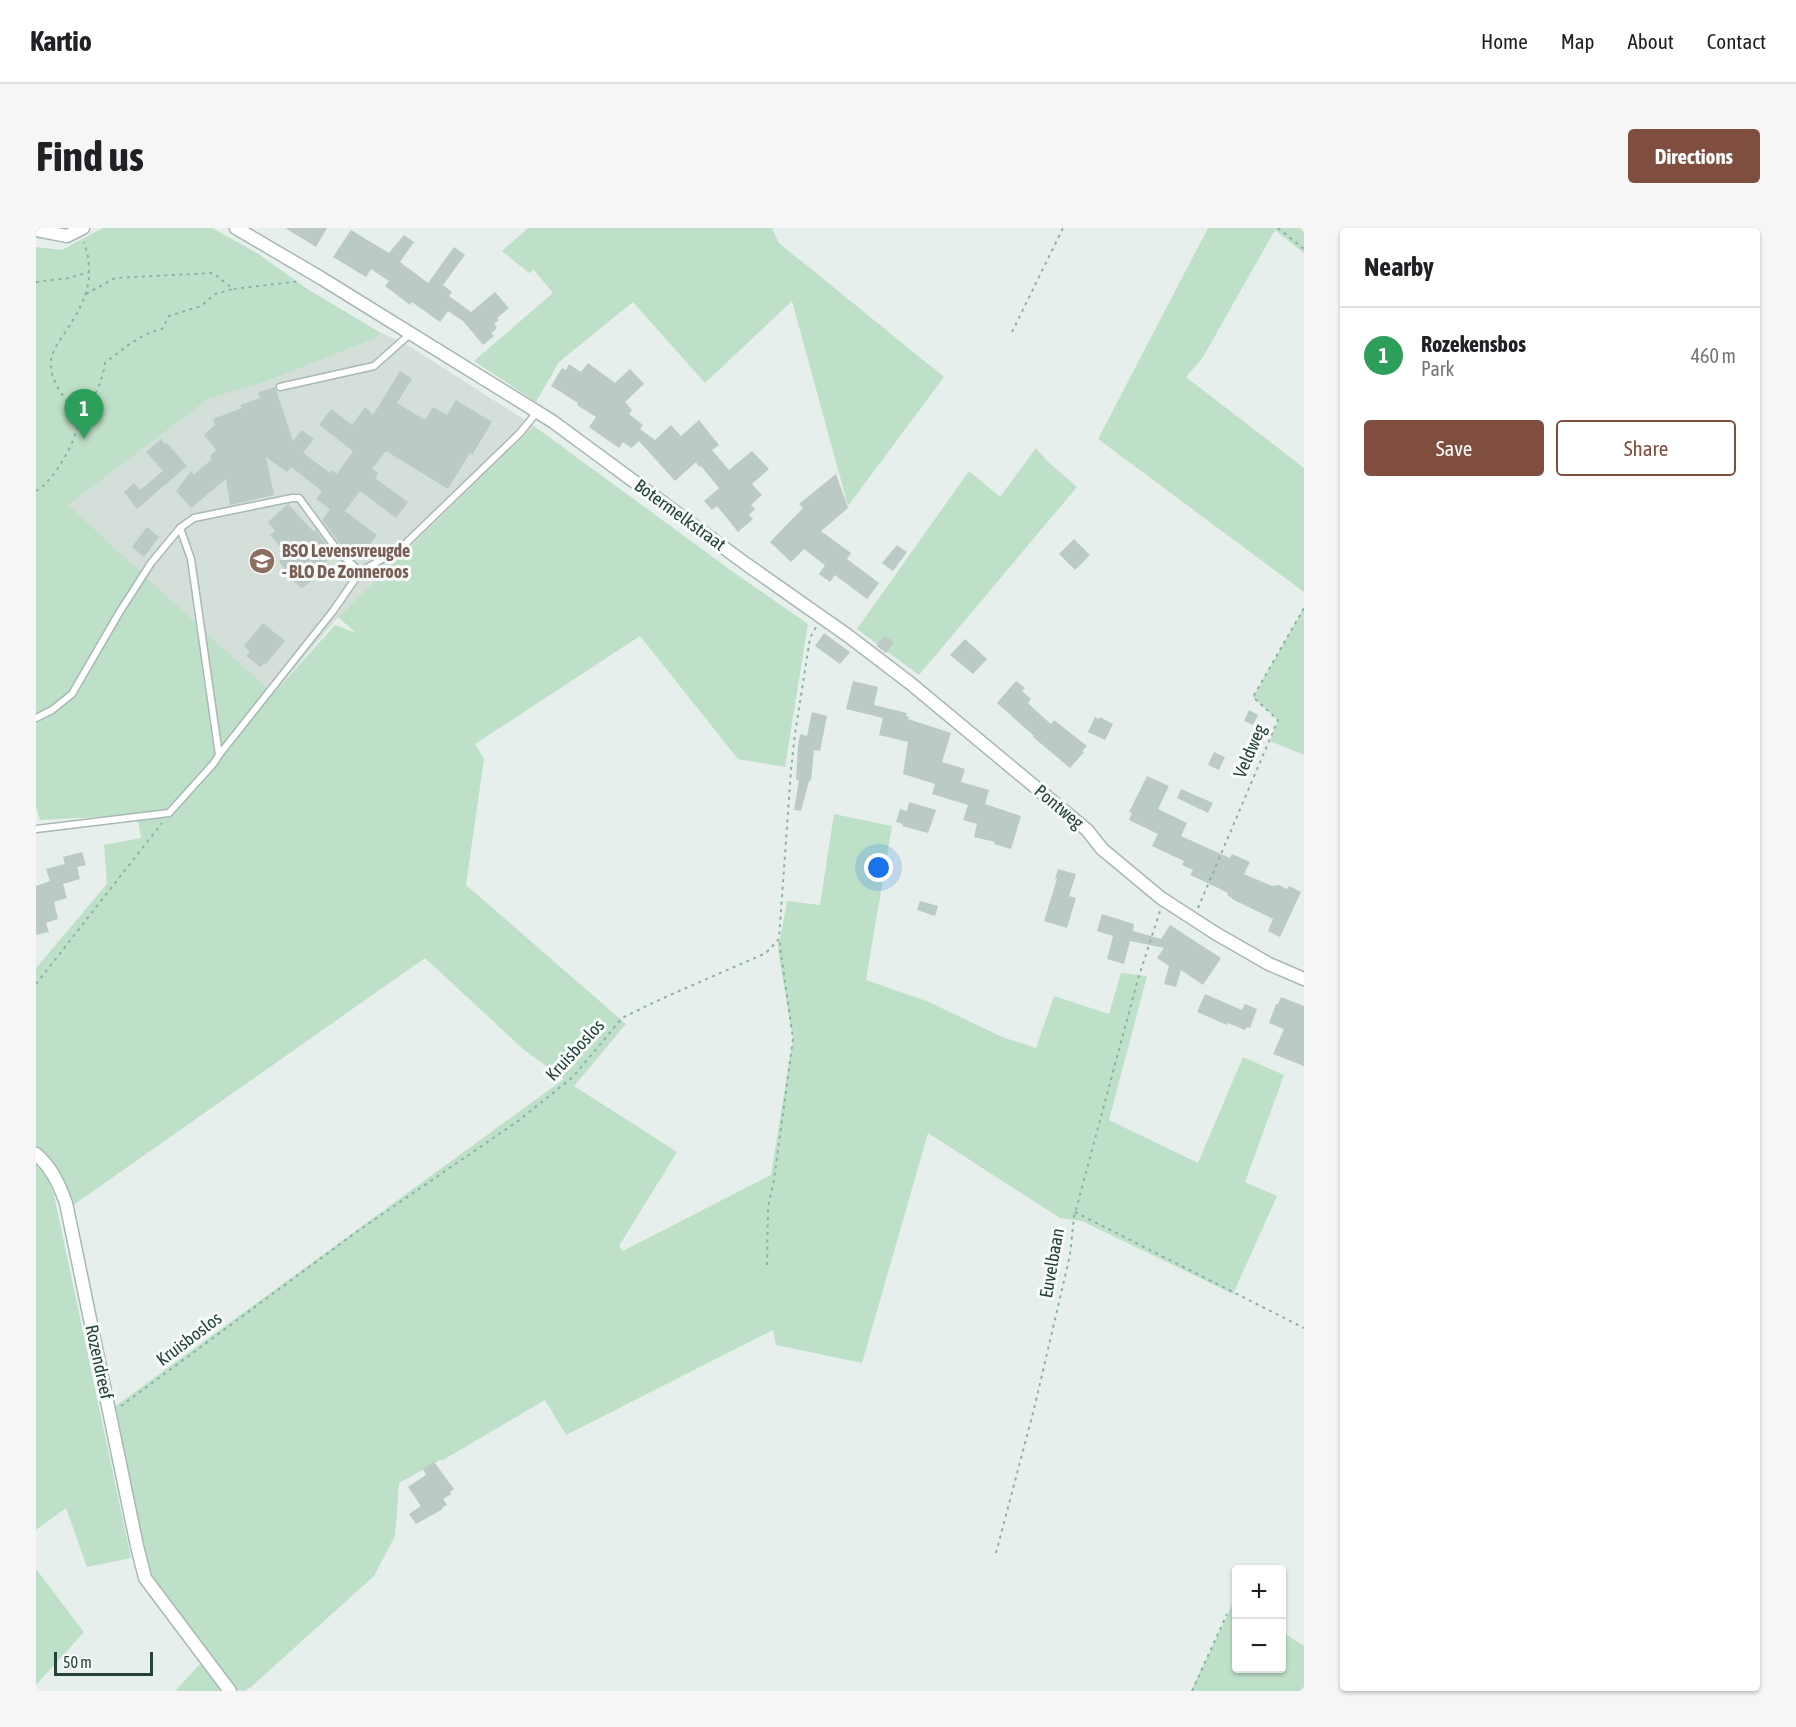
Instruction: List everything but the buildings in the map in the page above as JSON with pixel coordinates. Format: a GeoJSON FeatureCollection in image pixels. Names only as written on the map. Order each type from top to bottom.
{"type":"FeatureCollection","features":[{"type":"Feature","properties":{"kind":"street","name":"Botermelkstraat"},"geometry":{"type":"LineString","coordinates":[[236,228],[537,412],[823,619]]}},
{"type":"Feature","properties":{"kind":"street"},"geometry":{"type":"LineString","coordinates":[[36,231],[67,236],[81,229]]}},
{"type":"Feature","properties":{"kind":"street","name":"Pontweg"},"geometry":{"type":"LineString","coordinates":[[823,619],[910,683],[999,756],[1088,830],[1102,849],[1167,902],[1269,964],[1304,979]]}},
{"type":"Feature","properties":{"kind":"street","name":"Rozendreef"},"geometry":{"type":"LineString","coordinates":[[36,1154],[45,1162],[57,1180],[66,1203],[145,1578],[230,1691]]}},
{"type":"Feature","properties":{"kind":"lane"},"geometry":{"type":"LineString","coordinates":[[280,387],[374,366],[411,333]]}},
{"type":"Feature","properties":{"kind":"lane"},"geometry":{"type":"LineString","coordinates":[[36,830],[170,813],[214,763],[333,611],[360,572],[401,548],[520,434],[537,412]]}},
{"type":"Feature","properties":{"kind":"lane"},"geometry":{"type":"LineString","coordinates":[[36,718],[52,710],[72,694],[151,563],[180,528],[194,518],[299,498],[338,551],[360,572]]}},
{"type":"Feature","properties":{"kind":"lane"},"geometry":{"type":"LineString","coordinates":[[180,528],[191,559],[219,755]]}},
{"type":"Feature","properties":{"kind":"path"},"geometry":{"type":"LineString","coordinates":[[1012,332],[1064,228]]}},
{"type":"Feature","properties":{"kind":"path"},"geometry":{"type":"LineString","coordinates":[[1278,228],[1304,249]]}},
{"type":"Feature","properties":{"kind":"path"},"geometry":{"type":"LineString","coordinates":[[77,426],[75,416],[54,378],[51,359],[57,345],[83,304],[86,294],[89,272],[81,229]]}},
{"type":"Feature","properties":{"kind":"path"},"geometry":{"type":"LineString","coordinates":[[36,282],[69,278],[89,272]]}},
{"type":"Feature","properties":{"kind":"path"},"geometry":{"type":"LineString","coordinates":[[86,294],[115,278],[213,273],[232,289]]}},
{"type":"Feature","properties":{"kind":"path"},"geometry":{"type":"LineString","coordinates":[[36,491],[57,470],[68,451],[77,426],[104,376],[105,363],[131,343],[152,331],[162,329],[169,316],[201,306],[215,294],[232,289],[321,278]]}},
{"type":"Feature","properties":{"kind":"path","name":"Veldweg"},"geometry":{"type":"LineString","coordinates":[[1193,919],[1278,720],[1253,698],[1304,608]]}},
{"type":"Feature","properties":{"kind":"path"},"geometry":{"type":"LineString","coordinates":[[767,1265],[768,1207],[774,1180],[793,1039],[779,939],[795,734],[810,638],[823,619]]}},
{"type":"Feature","properties":{"kind":"path"},"geometry":{"type":"LineString","coordinates":[[36,984],[170,813]]}},
{"type":"Feature","properties":{"kind":"path","name":"Euvelbaan"},"geometry":{"type":"LineString","coordinates":[[996,1553],[1060,1299],[1070,1255],[1075,1212],[1138,980],[1158,913],[1167,902]]}},
{"type":"Feature","properties":{"kind":"path","name":"Kruisboslos"},"geometry":{"type":"LineString","coordinates":[[110,1415],[355,1233],[518,1120],[573,1077],[622,1018],[766,953],[779,939]]}},
{"type":"Feature","properties":{"kind":"path"},"geometry":{"type":"LineString","coordinates":[[1075,1212],[1304,1328]]}},
{"type":"Feature","properties":{"kind":"path"},"geometry":{"type":"LineString","coordinates":[[1192,1691],[1227,1614]]}},
{"type":"Feature","properties":{"kind":"shaded area","name":"BSO Levensvreugde - BLO De Zonneroos"},"geometry":{"type":"Polygon","coordinates":[[[381,333],[406,344],[534,426],[338,617],[273,694],[67,505],[210,398],[381,333]]]}},
{"type":"Feature","properties":{"kind":"green space"},"geometry":{"type":"Polygon","coordinates":[[[103,228],[212,228],[257,253],[309,290],[381,333],[375,338],[267,381],[210,398],[68,505],[273,694],[335,625],[356,633],[338,617],[534,426],[808,624],[785,767],[738,759],[640,636],[475,744],[484,759],[466,885],[626,1024],[574,1086],[677,1152],[619,1246],[623,1251],[771,1175],[793,1039],[778,950],[787,901],[820,905],[834,814],[892,826],[866,980],[929,1002],[1002,1037],[1036,1048],[1054,996],[1109,1014],[1121,973],[1147,976],[1109,1120],[1198,1163],[1243,1057],[1284,1075],[1245,1182],[1277,1196],[1233,1294],[1082,1221],[1060,1218],[928,1133],[862,1363],[776,1345],[773,1330],[566,1435],[545,1400],[399,1483],[395,1536],[374,1576],[251,1687],[244,1691],[233,1689],[150,1572],[114,1407],[564,1079],[523,1049],[425,958],[72,1206],[49,1159],[36,1148],[36,968],[107,884],[104,845],[141,838],[137,815],[40,820],[36,807],[36,247],[62,250],[103,228]]]}},
{"type":"Feature","properties":{"kind":"green space"},"geometry":{"type":"Polygon","coordinates":[[[528,228],[772,228],[779,243],[944,377],[848,506],[792,301],[705,383],[633,302],[559,362],[536,402],[474,361],[553,293],[534,270],[529,273],[502,251],[528,228]]]}},
{"type":"Feature","properties":{"kind":"green space"},"geometry":{"type":"Polygon","coordinates":[[[1208,228],[1304,228],[1304,253],[1275,230],[1203,357],[1186,377],[1304,468],[1304,592],[1098,439],[1208,228]]]}},
{"type":"Feature","properties":{"kind":"green space"},"geometry":{"type":"Polygon","coordinates":[[[1036,448],[1048,462],[1077,487],[919,675],[888,652],[886,653],[857,629],[969,471],[1000,497],[1036,448]]]}},
{"type":"Feature","properties":{"kind":"green space"},"geometry":{"type":"Polygon","coordinates":[[[1304,608],[1304,755],[1270,741],[1278,720],[1253,697],[1304,608]]]}},
{"type":"Feature","properties":{"kind":"green space"},"geometry":{"type":"Polygon","coordinates":[[[36,1164],[47,1178],[54,1195],[131,1558],[87,1567],[66,1508],[36,1530],[36,1164]]]}},
{"type":"Feature","properties":{"kind":"green space"},"geometry":{"type":"Polygon","coordinates":[[[36,1569],[84,1632],[36,1685],[36,1569]]]}},
{"type":"Feature","properties":{"kind":"green space"},"geometry":{"type":"Polygon","coordinates":[[[1232,1605],[1232,1673],[1286,1673],[1286,1635],[1304,1646],[1304,1691],[1191,1691],[1232,1605]]]}},
{"type":"Feature","properties":{"kind":"green space"},"geometry":{"type":"Polygon","coordinates":[[[201,1663],[222,1691],[175,1691],[201,1663]]]}},
{"type":"Feature","properties":{"kind":"place","name":"Rozekensbos"},"geometry":{"type":"Point","coordinates":[84,439]}},
{"type":"Feature","properties":{"kind":"place","name":"BSO Levensvreugde - BLO De Zonneroos"},"geometry":{"type":"Point","coordinates":[262,561]}}]}
